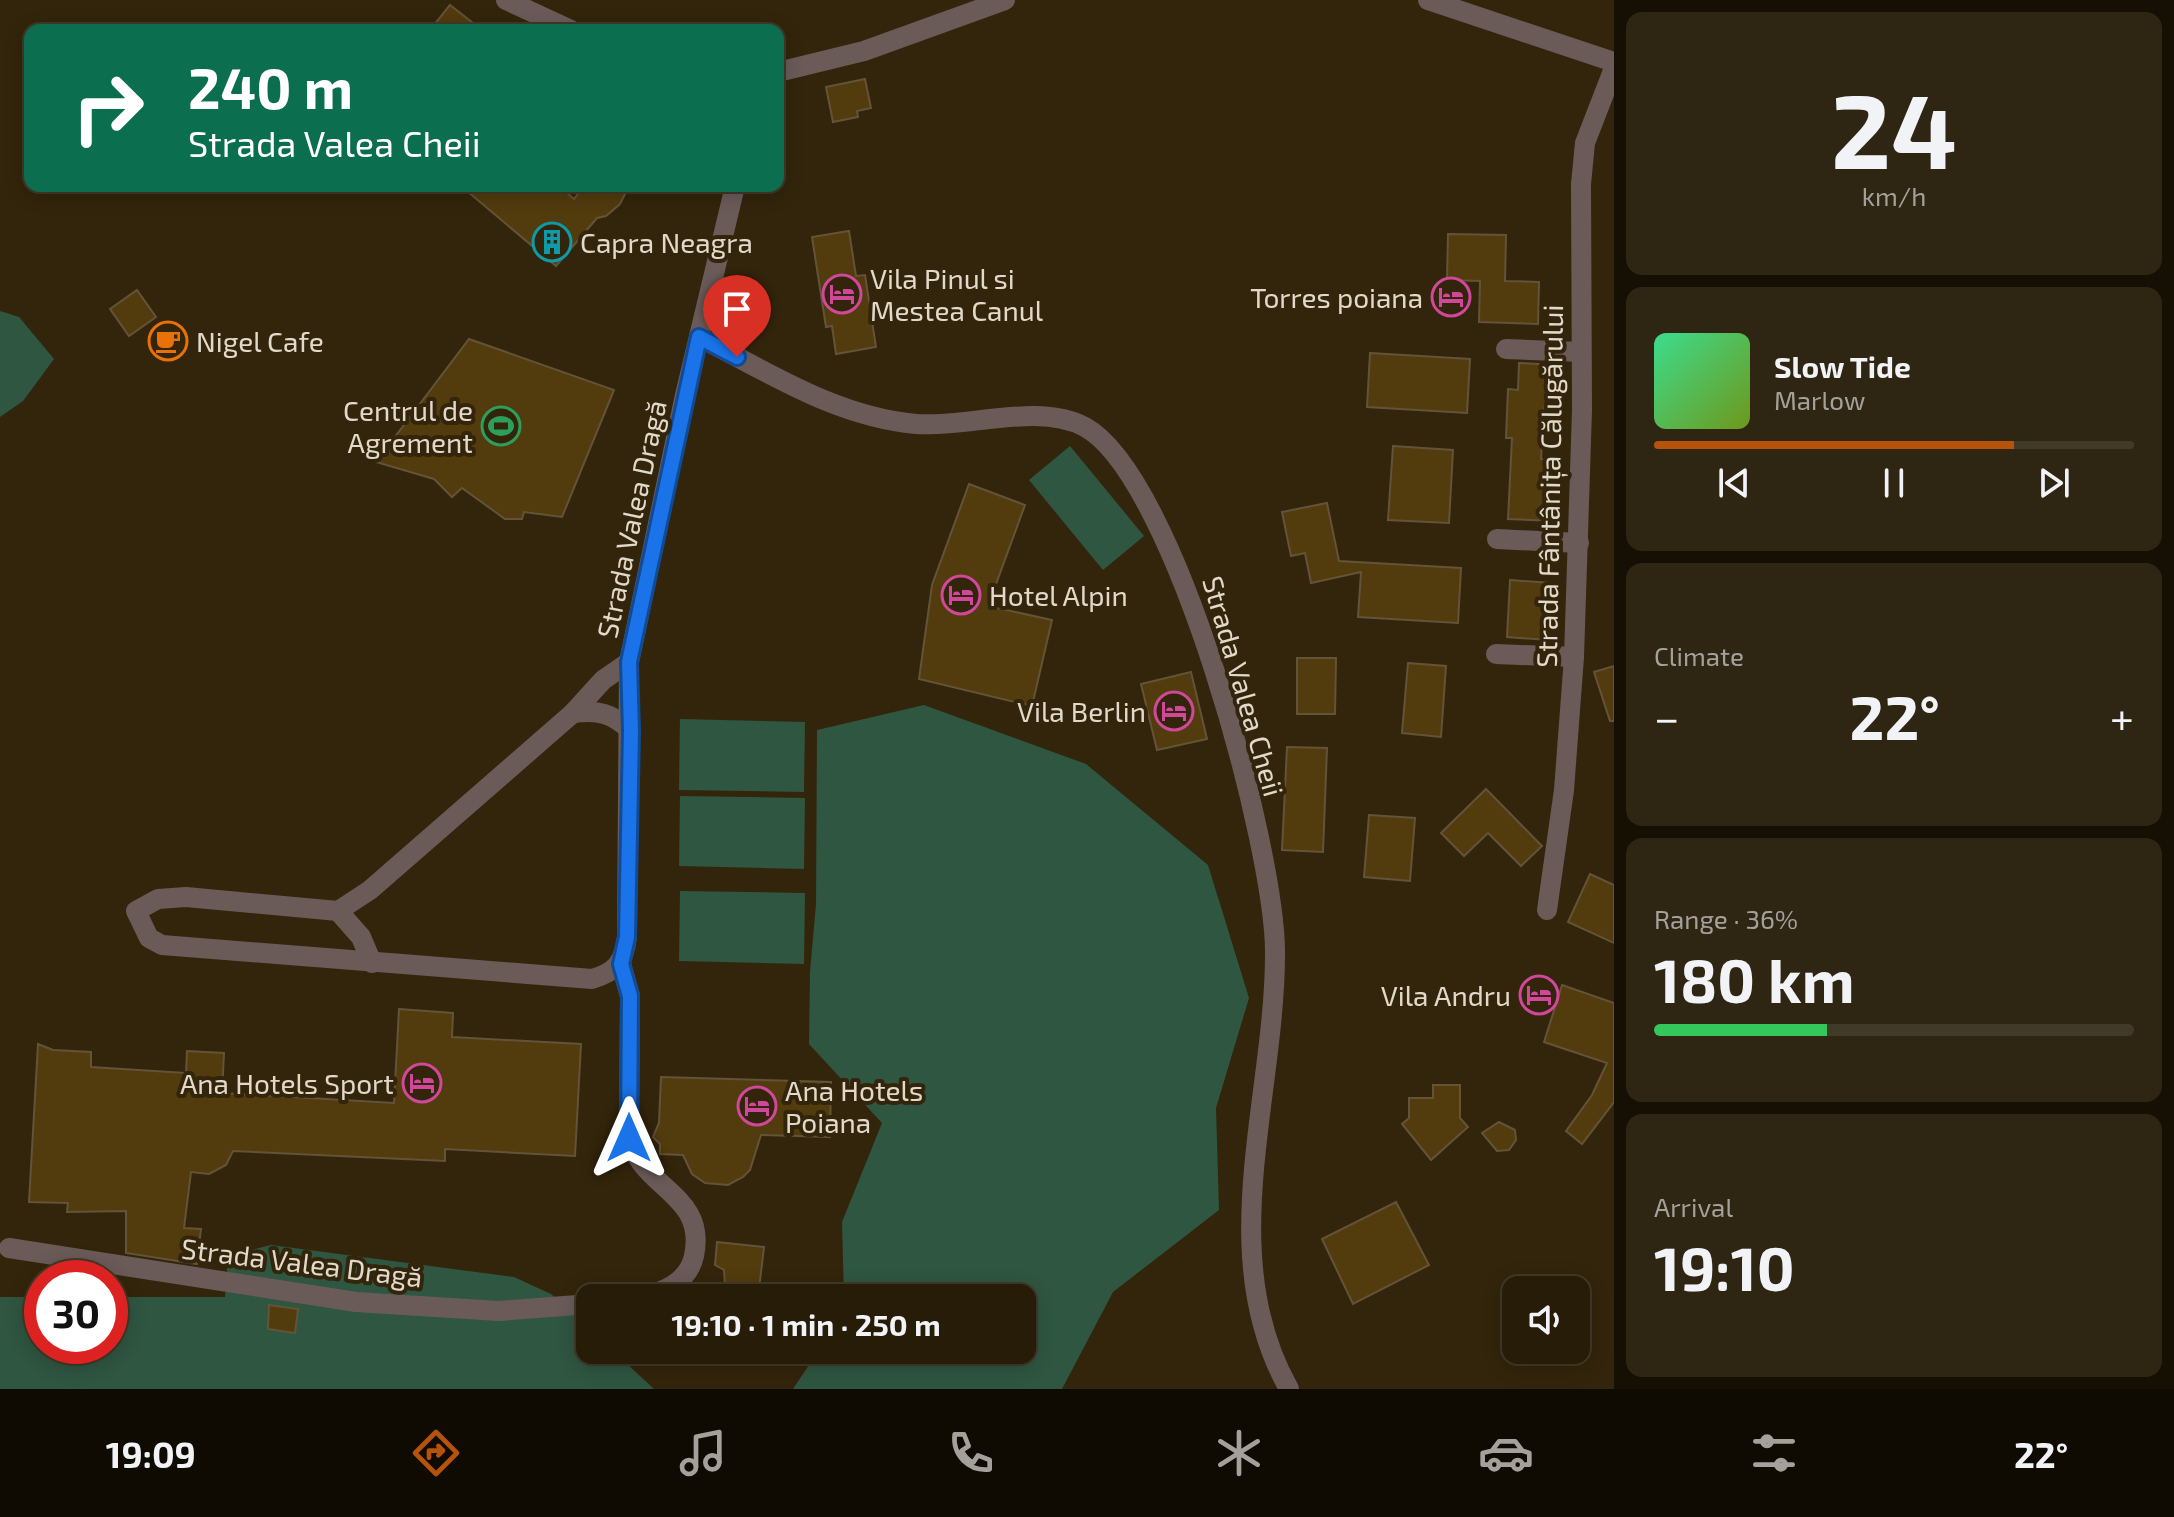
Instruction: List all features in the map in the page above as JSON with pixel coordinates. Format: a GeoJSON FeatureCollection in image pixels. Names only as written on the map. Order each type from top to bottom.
{"type":"FeatureCollection","features":[{"type":"Feature","properties":{"kind":"street"},"geometry":{"type":"LineString","coordinates":[[506,0],[558,24]]}},
{"type":"Feature","properties":{"kind":"street"},"geometry":{"type":"LineString","coordinates":[[1428,0],[1614,62]]}},
{"type":"Feature","properties":{"kind":"street"},"geometry":{"type":"LineString","coordinates":[[784,71],[864,51],[994,2]]}},
{"type":"Feature","properties":{"kind":"street","name":"Strada Fântânița Călugărului"},"geometry":{"type":"LineString","coordinates":[[1547,910],[1564,790],[1574,657],[1579,543],[1581,184],[1585,143],[1614,68]]}},
{"type":"Feature","properties":{"kind":"street","name":"Strada Valea Dragă"},"geometry":{"type":"LineString","coordinates":[[674,1284],[691,1270],[697,1239],[694,1220],[677,1196],[642,1168],[634,1156],[629,1138],[630,996],[621,964],[627,937],[631,731],[629,662],[734,192]]}},
{"type":"Feature","properties":{"kind":"street","name":"Strada Valea Cheii"},"geometry":{"type":"LineString","coordinates":[[699,337],[804,392],[846,409],[884,419],[917,424],[1042,417],[1086,427],[1106,443],[1153,516],[1182,573],[1207,647],[1266,872],[1273,914],[1274,1001],[1251,1224],[1254,1278],[1265,1332],[1289,1389]]}},
{"type":"Feature","properties":{"kind":"street"},"geometry":{"type":"LineString","coordinates":[[1506,349],[1581,352]]}},
{"type":"Feature","properties":{"kind":"street"},"geometry":{"type":"LineString","coordinates":[[1497,539],[1579,543]]}},
{"type":"Feature","properties":{"kind":"street"},"geometry":{"type":"LineString","coordinates":[[1496,654],[1574,657]]}},
{"type":"Feature","properties":{"kind":"street"},"geometry":{"type":"LineString","coordinates":[[338,911],[370,890],[573,713],[603,680],[629,662]]}},
{"type":"Feature","properties":{"kind":"street"},"geometry":{"type":"LineString","coordinates":[[573,713],[602,711],[616,716],[631,731]]}},
{"type":"Feature","properties":{"kind":"street"},"geometry":{"type":"LineString","coordinates":[[372,963],[353,924],[338,911],[186,897],[158,899],[136,911],[149,938],[162,945],[372,963],[592,979],[608,975],[621,964]]}},
{"type":"Feature","properties":{"kind":"street","name":"Strada Valea Dragă"},"geometry":{"type":"LineString","coordinates":[[9,1248],[356,1302],[499,1311],[576,1305]]}},
{"type":"Feature","properties":{"kind":"green space"},"geometry":{"type":"Polygon","coordinates":[[[0,311],[19,317],[54,359],[23,401],[0,417],[0,311]]]}},
{"type":"Feature","properties":{"kind":"green space"},"geometry":{"type":"Polygon","coordinates":[[[1070,446],[1144,536],[1103,570],[1029,480],[1070,446]]]}},
{"type":"Feature","properties":{"kind":"green space"},"geometry":{"type":"Polygon","coordinates":[[[924,705],[1086,764],[1208,865],[1249,998],[1216,1108],[1219,1210],[1113,1292],[1062,1389],[793,1389],[810,1364],[1036,1364],[1036,1284],[844,1284],[842,1222],[882,1123],[809,1044],[810,972],[816,904],[817,730],[924,705]]]}},
{"type":"Feature","properties":{"kind":"green space"},"geometry":{"type":"Polygon","coordinates":[[[680,719],[805,722],[804,792],[679,790],[680,719]]]}},
{"type":"Feature","properties":{"kind":"green space"},"geometry":{"type":"Polygon","coordinates":[[[680,796],[805,798],[804,869],[679,866],[680,796]]]}},
{"type":"Feature","properties":{"kind":"green space"},"geometry":{"type":"Polygon","coordinates":[[[680,891],[805,893],[804,964],[679,961],[680,891]]]}},
{"type":"Feature","properties":{"kind":"green space"},"geometry":{"type":"Polygon","coordinates":[[[271,1245],[514,1277],[551,1294],[576,1317],[576,1364],[627,1364],[654,1389],[0,1389],[0,1297],[24,1297],[24,1364],[128,1364],[128,1297],[225,1297],[228,1256],[271,1245]]]}},
{"type":"Feature","properties":{"kind":"building"},"geometry":{"type":"Polygon","coordinates":[[[450,5],[474,24],[435,24],[450,5]]]}},
{"type":"Feature","properties":{"kind":"building"},"geometry":{"type":"Polygon","coordinates":[[[865,79],[871,108],[857,111],[858,117],[833,122],[826,87],[865,79]]]}},
{"type":"Feature","properties":{"kind":"building","name":"Capra Neagra"},"geometry":{"type":"Polygon","coordinates":[[[468,192],[566,192],[574,199],[579,192],[626,192],[620,204],[606,216],[597,218],[556,266],[468,192]]]}},
{"type":"Feature","properties":{"kind":"building"},"geometry":{"type":"Polygon","coordinates":[[[849,231],[856,276],[865,275],[876,347],[836,354],[832,326],[826,327],[812,237],[849,231]]]}},
{"type":"Feature","properties":{"kind":"building"},"geometry":{"type":"Polygon","coordinates":[[[1448,234],[1506,235],[1505,281],[1539,282],[1538,324],[1479,322],[1480,281],[1447,280],[1448,234]]]}},
{"type":"Feature","properties":{"kind":"building"},"geometry":{"type":"Polygon","coordinates":[[[137,290],[156,317],[129,336],[110,309],[137,290]]]}},
{"type":"Feature","properties":{"kind":"building","name":"Centrul de Agrement"},"geometry":{"type":"Polygon","coordinates":[[[469,339],[614,390],[562,517],[524,512],[522,519],[505,519],[462,488],[452,497],[434,479],[376,462],[469,339]]]}},
{"type":"Feature","properties":{"kind":"building"},"geometry":{"type":"Polygon","coordinates":[[[1370,353],[1470,359],[1467,413],[1367,407],[1370,353]]]}},
{"type":"Feature","properties":{"kind":"building"},"geometry":{"type":"Polygon","coordinates":[[[1519,363],[1559,365],[1557,406],[1544,406],[1541,459],[1556,460],[1553,521],[1508,519],[1512,438],[1506,438],[1508,389],[1518,390],[1519,363]]]}},
{"type":"Feature","properties":{"kind":"building"},"geometry":{"type":"Polygon","coordinates":[[[1393,446],[1453,450],[1449,523],[1388,520],[1393,446]]]}},
{"type":"Feature","properties":{"kind":"building","name":"Hotel Alpin"},"geometry":{"type":"Polygon","coordinates":[[[969,484],[1025,505],[988,606],[1052,620],[1032,706],[919,679],[932,585],[969,484]]]}},
{"type":"Feature","properties":{"kind":"building"},"geometry":{"type":"Polygon","coordinates":[[[1327,503],[1339,561],[1461,568],[1458,623],[1358,617],[1361,572],[1311,583],[1305,553],[1291,556],[1282,512],[1327,503]]]}},
{"type":"Feature","properties":{"kind":"building"},"geometry":{"type":"Polygon","coordinates":[[[1510,580],[1552,583],[1548,640],[1507,637],[1510,580]]]}},
{"type":"Feature","properties":{"kind":"building"},"geometry":{"type":"Polygon","coordinates":[[[1297,658],[1336,658],[1335,714],[1297,714],[1297,658]]]}},
{"type":"Feature","properties":{"kind":"building"},"geometry":{"type":"Polygon","coordinates":[[[1408,663],[1446,666],[1441,737],[1402,733],[1408,663]]]}},
{"type":"Feature","properties":{"kind":"building"},"geometry":{"type":"Polygon","coordinates":[[[1614,666],[1614,721],[1610,721],[1594,672],[1614,666]]]}},
{"type":"Feature","properties":{"kind":"building","name":"Vila Berlin"},"geometry":{"type":"Polygon","coordinates":[[[1191,672],[1207,739],[1157,750],[1141,684],[1191,672]]]}},
{"type":"Feature","properties":{"kind":"building"},"geometry":{"type":"Polygon","coordinates":[[[1287,747],[1327,748],[1323,852],[1282,850],[1287,747]]]}},
{"type":"Feature","properties":{"kind":"building"},"geometry":{"type":"Polygon","coordinates":[[[1486,789],[1542,846],[1521,866],[1488,833],[1464,856],[1441,833],[1486,789]]]}},
{"type":"Feature","properties":{"kind":"building"},"geometry":{"type":"Polygon","coordinates":[[[1369,815],[1415,818],[1410,881],[1364,877],[1369,815]]]}},
{"type":"Feature","properties":{"kind":"building"},"geometry":{"type":"Polygon","coordinates":[[[1590,874],[1614,885],[1614,943],[1568,922],[1590,874]]]}},
{"type":"Feature","properties":{"kind":"building"},"geometry":{"type":"Polygon","coordinates":[[[1562,985],[1614,1003],[1614,1102],[1582,1144],[1566,1131],[1592,1095],[1607,1063],[1544,1042],[1562,985]]]}},
{"type":"Feature","properties":{"kind":"building"},"geometry":{"type":"Polygon","coordinates":[[[399,1009],[453,1013],[452,1037],[581,1044],[575,1156],[445,1149],[445,1161],[233,1151],[226,1165],[209,1174],[191,1172],[184,1228],[201,1229],[197,1264],[126,1253],[126,1211],[67,1212],[68,1203],[29,1202],[38,1044],[53,1050],[91,1052],[91,1067],[186,1073],[187,1051],[224,1053],[222,1093],[394,1103],[399,1009]]]}},
{"type":"Feature","properties":{"kind":"building","name":"Ana Hotels Poiana"},"geometry":{"type":"Polygon","coordinates":[[[661,1077],[831,1082],[830,1137],[761,1135],[750,1170],[743,1177],[728,1185],[705,1183],[692,1174],[683,1155],[660,1154],[660,1144],[653,1137],[659,1123],[661,1077]]]}},
{"type":"Feature","properties":{"kind":"building"},"geometry":{"type":"Polygon","coordinates":[[[1433,1085],[1460,1085],[1460,1118],[1468,1127],[1431,1160],[1402,1124],[1409,1118],[1409,1098],[1433,1098],[1433,1085]]]}},
{"type":"Feature","properties":{"kind":"building"},"geometry":{"type":"Polygon","coordinates":[[[1499,1122],[1515,1130],[1516,1140],[1509,1150],[1497,1151],[1482,1133],[1499,1122]]]}},
{"type":"Feature","properties":{"kind":"building"},"geometry":{"type":"Polygon","coordinates":[[[1396,1202],[1429,1265],[1353,1304],[1322,1239],[1396,1202]]]}},
{"type":"Feature","properties":{"kind":"building"},"geometry":{"type":"Polygon","coordinates":[[[717,1242],[764,1247],[760,1284],[725,1284],[724,1270],[715,1265],[717,1242]]]}},
{"type":"Feature","properties":{"kind":"building"},"geometry":{"type":"Polygon","coordinates":[[[269,1305],[298,1309],[295,1333],[268,1329],[269,1305]]]}},
{"type":"Feature","properties":{"kind":"place","name":"Capra Neagra"},"geometry":{"type":"Point","coordinates":[552,242]}},
{"type":"Feature","properties":{"kind":"place","name":"Vila Pinul si Mestea Canul"},"geometry":{"type":"Point","coordinates":[842,294]}},
{"type":"Feature","properties":{"kind":"place","name":"Torres poiana"},"geometry":{"type":"Point","coordinates":[1451,297]}},
{"type":"Feature","properties":{"kind":"place","name":"Nigel Cafe"},"geometry":{"type":"Point","coordinates":[168,341]}},
{"type":"Feature","properties":{"kind":"place","name":"Centrul de Agrement"},"geometry":{"type":"Point","coordinates":[501,426]}},
{"type":"Feature","properties":{"kind":"place","name":"Hotel Alpin"},"geometry":{"type":"Point","coordinates":[961,595]}},
{"type":"Feature","properties":{"kind":"place","name":"Vila Berlin"},"geometry":{"type":"Point","coordinates":[1174,711]}},
{"type":"Feature","properties":{"kind":"place","name":"Vila Andru"},"geometry":{"type":"Point","coordinates":[1539,995]}},
{"type":"Feature","properties":{"kind":"place","name":"Ana Hotels Sport"},"geometry":{"type":"Point","coordinates":[422,1083]}},
{"type":"Feature","properties":{"kind":"place","name":"Ana Hotels Poiana"},"geometry":{"type":"Point","coordinates":[757,1106]}},
{"type":"Feature","properties":{"kind":"route"},"geometry":{"type":"LineString","coordinates":[[629,1138],[630,996],[621,964],[627,937],[631,731],[629,662],[699,337],[737,357]]}}]}
